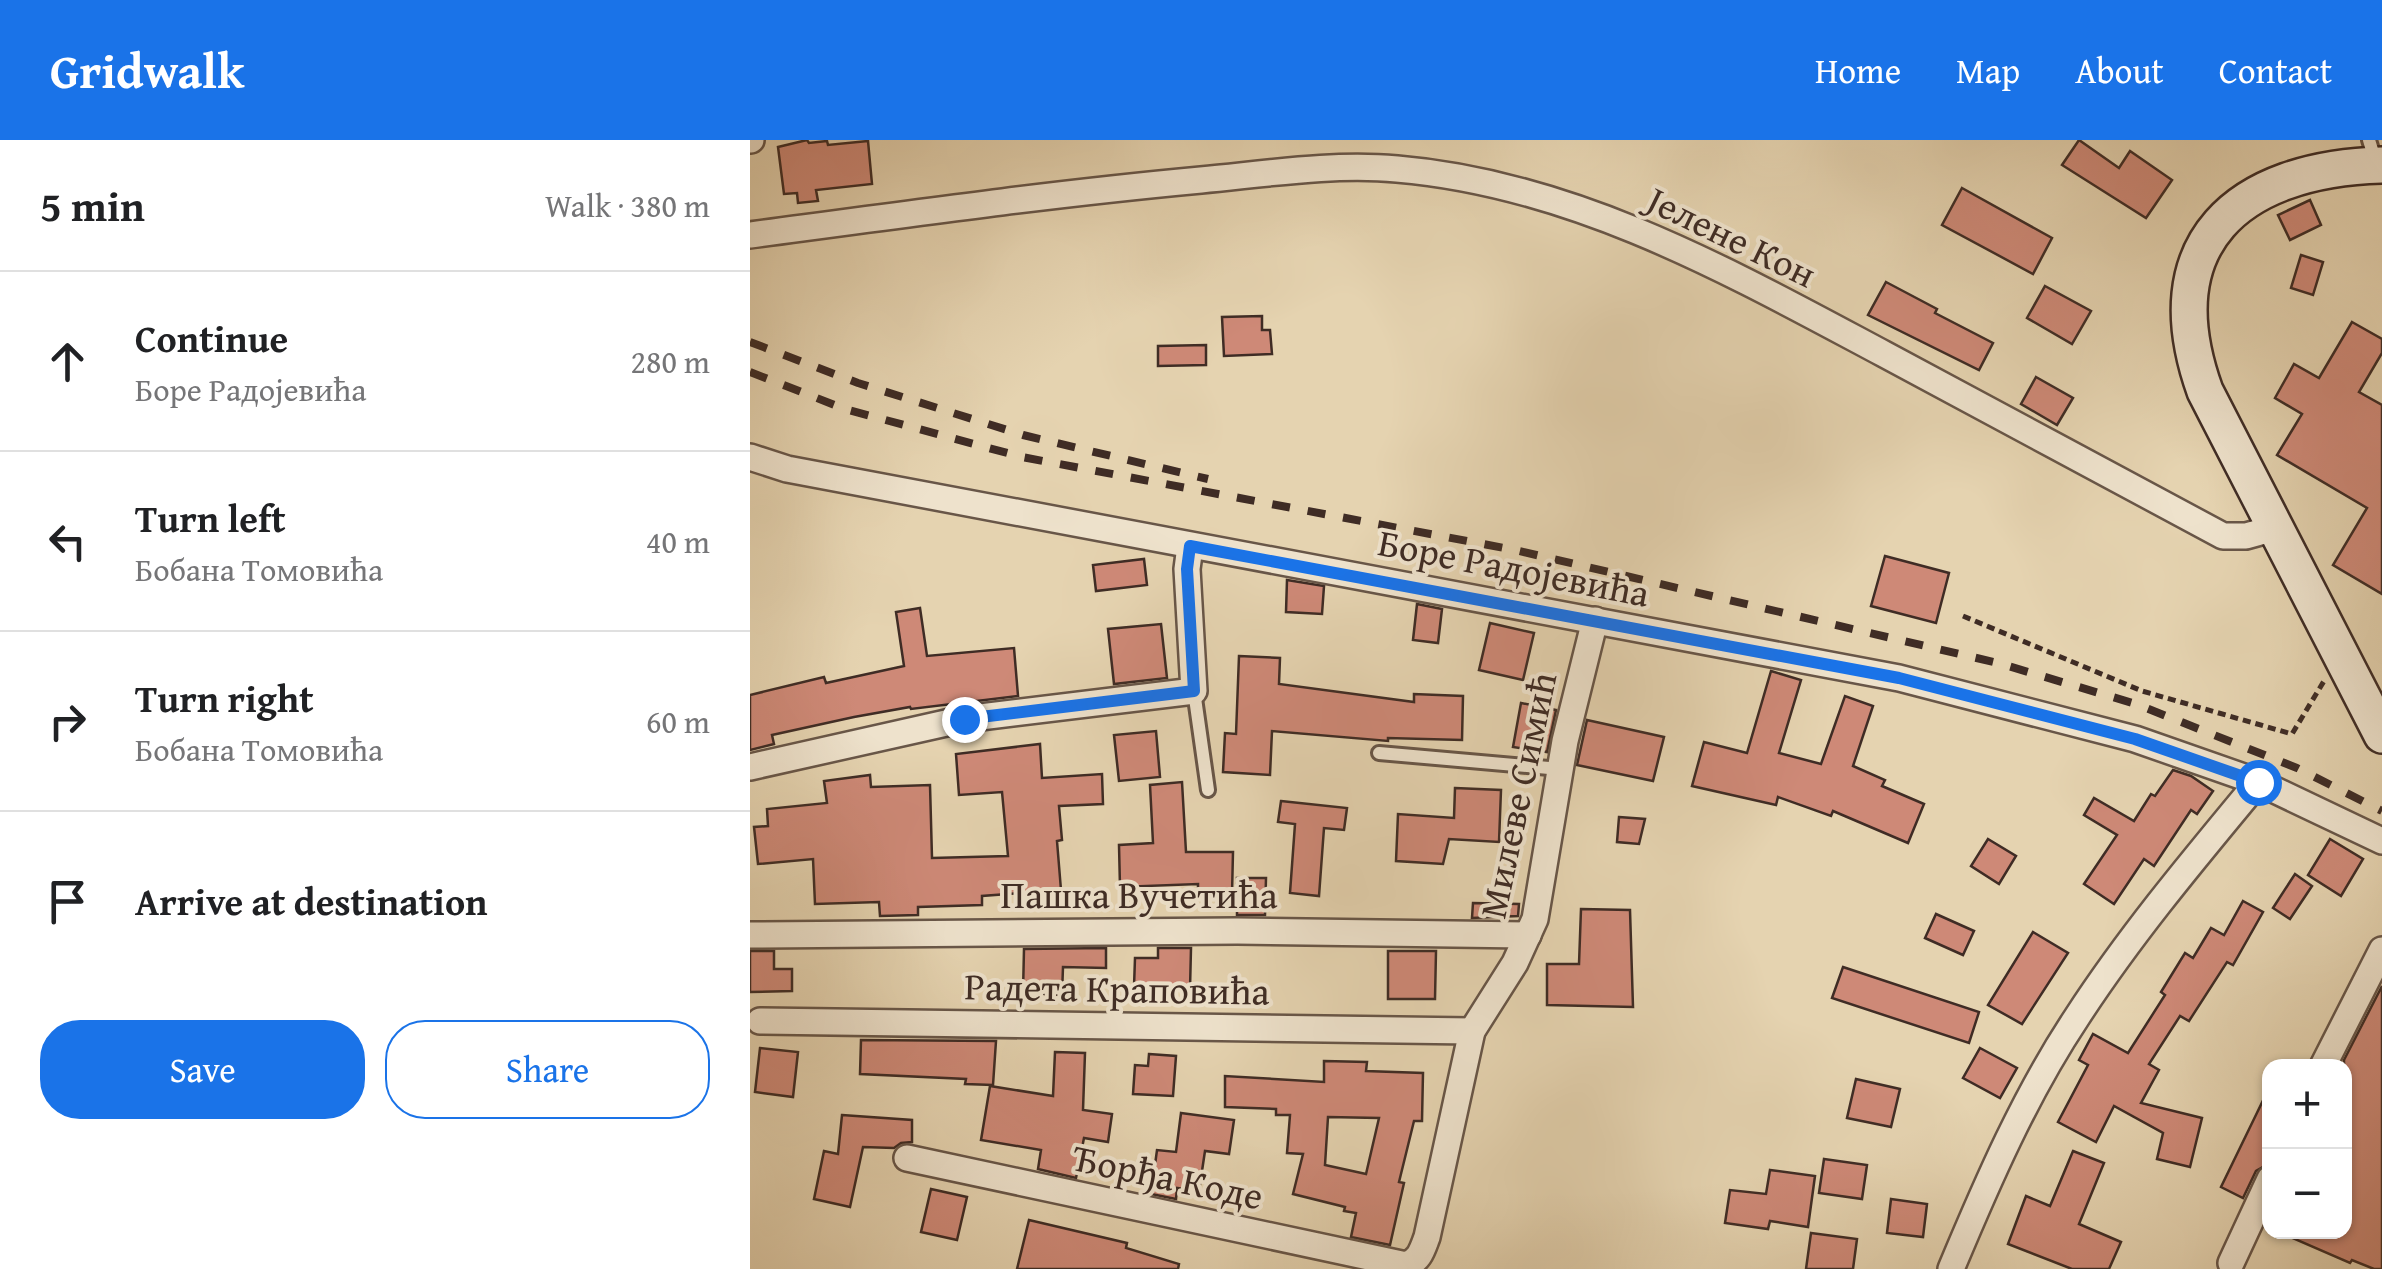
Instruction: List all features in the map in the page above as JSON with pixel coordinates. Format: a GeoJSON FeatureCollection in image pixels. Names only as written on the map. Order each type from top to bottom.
{"type":"FeatureCollection","features":[{"type":"Feature","properties":{"kind":"main road"},"geometry":{"type":"LineString","coordinates":[[2376,157],[2293,178],[2248,198],[2233,210],[2201,250],[2189,286],[2188,321],[2205,391],[2379,719]]}},
{"type":"Feature","properties":{"kind":"street","name":"Јелене Кон"},"geometry":{"type":"LineString","coordinates":[[750,235],[1072,192],[1304,171],[1394,168],[1446,175],[1574,206],[1727,270],[2222,536],[2246,536],[2276,528]]}},
{"type":"Feature","properties":{"kind":"street","name":"Боре Радојевића"},"geometry":{"type":"LineString","coordinates":[[750,456],[787,469],[1899,678],[2135,739],[2258,782],[2382,842]]}},
{"type":"Feature","properties":{"kind":"street"},"geometry":{"type":"LineString","coordinates":[[750,766],[964,719],[1194,691],[1187,569],[1190,546]]}},
{"type":"Feature","properties":{"kind":"street","name":"Милеве Симић"},"geometry":{"type":"LineString","coordinates":[[1413,1262],[1427,1236],[1472,1031],[1528,935],[1540,895],[1560,770],[1594,620]]}},
{"type":"Feature","properties":{"kind":"street"},"geometry":{"type":"LineString","coordinates":[[1951,1269],[2002,1149],[2075,1019],[2180,875],[2258,782]]}},
{"type":"Feature","properties":{"kind":"street","name":"Пашка Вучетића"},"geometry":{"type":"LineString","coordinates":[[750,934],[1237,931],[1528,935]]}},
{"type":"Feature","properties":{"kind":"street"},"geometry":{"type":"LineString","coordinates":[[2327,1059],[2382,950]]}},
{"type":"Feature","properties":{"kind":"street","name":"Радета Краповића"},"geometry":{"type":"LineString","coordinates":[[760,1021],[1472,1031]]}},
{"type":"Feature","properties":{"kind":"street","name":"Ђорђа Коде"},"geometry":{"type":"LineString","coordinates":[[906,1158],[1406,1265],[1413,1262]]}},
{"type":"Feature","properties":{"kind":"street"},"geometry":{"type":"LineString","coordinates":[[2231,1263],[2262,1195]]}},
{"type":"Feature","properties":{"kind":"lane"},"geometry":{"type":"LineString","coordinates":[[1194,691],[1208,790]]}},
{"type":"Feature","properties":{"kind":"lane"},"geometry":{"type":"LineString","coordinates":[[1379,753],[1560,770]]}},
{"type":"Feature","properties":{"kind":"path"},"geometry":{"type":"LineString","coordinates":[[1963,616],[2142,691],[2292,734],[2341,652]]}},
{"type":"Feature","properties":{"kind":"building"},"geometry":{"type":"Polygon","coordinates":[[[807,140],[827,141],[828,145],[868,141],[872,184],[816,190],[818,201],[798,203],[797,193],[784,194],[778,147],[807,140]]]}},
{"type":"Feature","properties":{"kind":"building"},"geometry":{"type":"Polygon","coordinates":[[[2079,140],[2119,168],[2130,151],[2172,180],[2146,218],[2062,165],[2079,140]]]}},
{"type":"Feature","properties":{"kind":"building"},"geometry":{"type":"Polygon","coordinates":[[[1962,188],[2052,238],[2033,274],[1942,225],[1962,188]]]}},
{"type":"Feature","properties":{"kind":"building"},"geometry":{"type":"Polygon","coordinates":[[[2310,200],[2321,225],[2290,240],[2278,215],[2310,200]]]}},
{"type":"Feature","properties":{"kind":"building"},"geometry":{"type":"Polygon","coordinates":[[[2301,255],[2323,262],[2313,295],[2291,288],[2301,255]]]}},
{"type":"Feature","properties":{"kind":"building"},"geometry":{"type":"Polygon","coordinates":[[[1886,282],[1993,343],[1979,370],[1868,315],[1886,282]]]}},
{"type":"Feature","properties":{"kind":"building"},"geometry":{"type":"Polygon","coordinates":[[[2045,286],[2091,311],[2072,344],[2027,318],[2045,286]]]}},
{"type":"Feature","properties":{"kind":"building"},"geometry":{"type":"Polygon","coordinates":[[[1262,316],[1262,330],[1270,330],[1272,354],[1224,356],[1222,317],[1262,316]]]}},
{"type":"Feature","properties":{"kind":"building"},"geometry":{"type":"Polygon","coordinates":[[[2352,322],[2382,339],[2382,353],[2359,392],[2382,405],[2382,594],[2333,565],[2367,508],[2277,455],[2302,414],[2275,398],[2294,364],[2319,378],[2352,322]]]}},
{"type":"Feature","properties":{"kind":"building"},"geometry":{"type":"Polygon","coordinates":[[[1206,345],[1206,365],[1158,366],[1158,346],[1206,345]]]}},
{"type":"Feature","properties":{"kind":"building"},"geometry":{"type":"Polygon","coordinates":[[[2036,377],[2073,398],[2057,425],[2021,404],[2036,377]]]}},
{"type":"Feature","properties":{"kind":"building"},"geometry":{"type":"Polygon","coordinates":[[[1885,556],[1949,573],[1936,623],[1871,606],[1885,556]]]}},
{"type":"Feature","properties":{"kind":"building"},"geometry":{"type":"Polygon","coordinates":[[[1144,559],[1147,585],[1096,591],[1093,565],[1144,559]]]}},
{"type":"Feature","properties":{"kind":"building"},"geometry":{"type":"Polygon","coordinates":[[[1287,580],[1324,586],[1322,614],[1286,612],[1287,580]]]}},
{"type":"Feature","properties":{"kind":"building"},"geometry":{"type":"Polygon","coordinates":[[[1417,604],[1442,609],[1438,643],[1413,640],[1417,604]]]}},
{"type":"Feature","properties":{"kind":"building"},"geometry":{"type":"Polygon","coordinates":[[[920,608],[927,656],[1014,648],[1018,696],[854,717],[772,735],[774,744],[750,750],[750,695],[824,677],[826,683],[904,666],[896,612],[920,608]]]}},
{"type":"Feature","properties":{"kind":"building"},"geometry":{"type":"Polygon","coordinates":[[[1490,623],[1534,633],[1523,680],[1479,670],[1490,623]]]}},
{"type":"Feature","properties":{"kind":"building"},"geometry":{"type":"Polygon","coordinates":[[[1161,624],[1167,678],[1114,684],[1108,629],[1161,624]]]}},
{"type":"Feature","properties":{"kind":"building"},"geometry":{"type":"Polygon","coordinates":[[[1239,656],[1280,658],[1279,684],[1414,702],[1414,694],[1463,696],[1462,740],[1388,741],[1272,731],[1270,775],[1223,772],[1225,733],[1236,734],[1239,656]]]}},
{"type":"Feature","properties":{"kind":"building"},"geometry":{"type":"Polygon","coordinates":[[[1771,671],[1801,680],[1779,753],[1821,764],[1845,696],[1873,706],[1853,766],[1885,780],[1882,786],[1924,804],[1908,843],[1833,811],[1831,816],[1778,797],[1776,805],[1692,786],[1704,742],[1747,753],[1771,671]]]}},
{"type":"Feature","properties":{"kind":"building"},"geometry":{"type":"Polygon","coordinates":[[[1521,703],[1556,710],[1547,752],[1513,747],[1521,703]]]}},
{"type":"Feature","properties":{"kind":"building"},"geometry":{"type":"Polygon","coordinates":[[[1587,720],[1664,737],[1653,781],[1577,765],[1587,720]]]}},
{"type":"Feature","properties":{"kind":"building"},"geometry":{"type":"Polygon","coordinates":[[[1156,731],[1160,777],[1119,781],[1114,735],[1156,731]]]}},
{"type":"Feature","properties":{"kind":"building"},"geometry":{"type":"Polygon","coordinates":[[[1040,744],[1042,778],[1102,774],[1103,804],[1059,806],[1061,890],[982,896],[982,905],[918,907],[918,915],[880,916],[879,902],[815,904],[813,859],[758,864],[754,827],[768,826],[767,809],[827,803],[824,781],[870,775],[871,787],[930,785],[932,858],[1008,856],[1002,792],[959,795],[956,754],[1040,744]]]}},
{"type":"Feature","properties":{"kind":"building"},"geometry":{"type":"Polygon","coordinates":[[[2173,770],[2191,776],[2213,791],[2197,814],[2191,810],[2154,866],[2144,859],[2114,904],[2084,884],[2117,835],[2084,815],[2094,798],[2134,821],[2173,770]]]}},
{"type":"Feature","properties":{"kind":"building"},"geometry":{"type":"Polygon","coordinates":[[[1182,782],[1186,852],[1233,852],[1232,894],[1198,893],[1198,884],[1120,887],[1119,845],[1153,843],[1150,785],[1182,782]]]}},
{"type":"Feature","properties":{"kind":"building"},"geometry":{"type":"Polygon","coordinates":[[[1455,788],[1501,790],[1499,842],[1449,839],[1443,864],[1396,861],[1398,814],[1454,818],[1455,788]]]}},
{"type":"Feature","properties":{"kind":"building"},"geometry":{"type":"Polygon","coordinates":[[[1281,801],[1347,808],[1344,830],[1324,828],[1319,896],[1290,893],[1295,824],[1278,822],[1281,801]]]}},
{"type":"Feature","properties":{"kind":"building"},"geometry":{"type":"Polygon","coordinates":[[[1619,817],[1645,819],[1639,844],[1617,842],[1619,817]]]}},
{"type":"Feature","properties":{"kind":"building"},"geometry":{"type":"Polygon","coordinates":[[[1988,839],[2016,856],[1999,884],[1971,866],[1988,839]]]}},
{"type":"Feature","properties":{"kind":"building"},"geometry":{"type":"Polygon","coordinates":[[[2330,839],[2363,859],[2341,896],[2308,875],[2330,839]]]}},
{"type":"Feature","properties":{"kind":"building"},"geometry":{"type":"Polygon","coordinates":[[[2295,874],[2312,886],[2290,919],[2273,908],[2295,874]]]}},
{"type":"Feature","properties":{"kind":"building"},"geometry":{"type":"Polygon","coordinates":[[[1237,878],[1266,878],[1265,915],[1237,915],[1237,878]]]}},
{"type":"Feature","properties":{"kind":"building"},"geometry":{"type":"Polygon","coordinates":[[[2243,901],[2263,912],[2233,965],[2227,962],[2189,1021],[2180,1016],[2149,1064],[2159,1070],[2141,1103],[2202,1118],[2190,1167],[2157,1159],[2163,1133],[2114,1106],[2096,1142],[2058,1122],[2088,1065],[2079,1060],[2093,1034],[2128,1053],[2165,995],[2161,992],[2185,953],[2193,958],[2211,928],[2224,935],[2243,901]]]}},
{"type":"Feature","properties":{"kind":"building"},"geometry":{"type":"Polygon","coordinates":[[[1473,903],[1519,904],[1518,916],[1472,918],[1473,903]]]}},
{"type":"Feature","properties":{"kind":"building"},"geometry":{"type":"Polygon","coordinates":[[[1581,909],[1630,910],[1633,1007],[1547,1005],[1547,964],[1579,964],[1581,909]]]}},
{"type":"Feature","properties":{"kind":"building"},"geometry":{"type":"Polygon","coordinates":[[[1936,914],[1974,931],[1963,955],[1925,938],[1936,914]]]}},
{"type":"Feature","properties":{"kind":"building"},"geometry":{"type":"Polygon","coordinates":[[[2033,932],[2068,953],[2022,1024],[1988,1005],[2033,932]]]}},
{"type":"Feature","properties":{"kind":"building"},"geometry":{"type":"Polygon","coordinates":[[[1106,948],[1106,968],[1063,967],[1062,995],[1023,993],[1024,949],[1106,948]]]}},
{"type":"Feature","properties":{"kind":"building"},"geometry":{"type":"Polygon","coordinates":[[[1158,948],[1191,948],[1190,989],[1134,987],[1135,958],[1158,958],[1158,948]]]}},
{"type":"Feature","properties":{"kind":"building"},"geometry":{"type":"Polygon","coordinates":[[[750,951],[774,951],[774,969],[792,969],[792,991],[750,992],[750,951]]]}},
{"type":"Feature","properties":{"kind":"building"},"geometry":{"type":"Polygon","coordinates":[[[1388,951],[1436,951],[1435,999],[1388,999],[1388,951]]]}},
{"type":"Feature","properties":{"kind":"building"},"geometry":{"type":"Polygon","coordinates":[[[1843,967],[1979,1012],[1969,1043],[1832,998],[1843,967]]]}},
{"type":"Feature","properties":{"kind":"building"},"geometry":{"type":"Polygon","coordinates":[[[2382,986],[2382,1269],[2352,1260],[2350,1263],[2295,1239],[2352,1239],[2352,1059],[2345,1059],[2382,986]]]}},
{"type":"Feature","properties":{"kind":"building"},"geometry":{"type":"Polygon","coordinates":[[[861,1040],[996,1041],[993,1085],[965,1084],[966,1079],[860,1074],[861,1040]]]}},
{"type":"Feature","properties":{"kind":"building"},"geometry":{"type":"Polygon","coordinates":[[[760,1048],[798,1052],[793,1097],[755,1092],[760,1048]]]}},
{"type":"Feature","properties":{"kind":"building"},"geometry":{"type":"Polygon","coordinates":[[[1980,1048],[2017,1068],[2000,1098],[1963,1078],[1980,1048]]]}},
{"type":"Feature","properties":{"kind":"building"},"geometry":{"type":"Polygon","coordinates":[[[1055,1052],[1085,1053],[1083,1110],[1112,1114],[1108,1142],[1084,1138],[1076,1178],[1038,1169],[1041,1150],[981,1140],[990,1086],[1053,1096],[1055,1052]]]}},
{"type":"Feature","properties":{"kind":"building"},"geometry":{"type":"Polygon","coordinates":[[[1149,1054],[1176,1056],[1173,1096],[1133,1094],[1135,1065],[1148,1066],[1149,1054]]]}},
{"type":"Feature","properties":{"kind":"building"},"geometry":{"type":"Polygon","coordinates":[[[1324,1061],[1367,1062],[1366,1071],[1423,1073],[1422,1121],[1414,1121],[1399,1182],[1404,1183],[1390,1245],[1351,1237],[1356,1213],[1344,1211],[1345,1207],[1293,1194],[1303,1154],[1287,1153],[1290,1115],[1276,1115],[1276,1109],[1225,1107],[1225,1076],[1324,1082],[1324,1061]],[[1328,1117],[1325,1165],[1366,1174],[1379,1118],[1328,1117]]]}},
{"type":"Feature","properties":{"kind":"building"},"geometry":{"type":"Polygon","coordinates":[[[1856,1079],[1900,1089],[1891,1127],[1847,1118],[1856,1079]]]}},
{"type":"Feature","properties":{"kind":"building"},"geometry":{"type":"Polygon","coordinates":[[[2262,1102],[2262,1168],[2256,1171],[2243,1198],[2221,1187],[2262,1102]]]}},
{"type":"Feature","properties":{"kind":"building"},"geometry":{"type":"Polygon","coordinates":[[[1181,1113],[1234,1120],[1229,1154],[1205,1151],[1199,1191],[1177,1188],[1176,1199],[1151,1194],[1157,1150],[1176,1152],[1181,1113]]]}},
{"type":"Feature","properties":{"kind":"building"},"geometry":{"type":"Polygon","coordinates":[[[842,1115],[912,1120],[912,1142],[894,1148],[863,1147],[850,1207],[814,1199],[824,1151],[838,1154],[842,1115]]]}},
{"type":"Feature","properties":{"kind":"building"},"geometry":{"type":"Polygon","coordinates":[[[2073,1151],[2104,1163],[2079,1224],[2121,1242],[2109,1269],[2072,1269],[2008,1244],[2026,1196],[2050,1206],[2073,1151]]]}},
{"type":"Feature","properties":{"kind":"building"},"geometry":{"type":"Polygon","coordinates":[[[1824,1159],[1867,1165],[1862,1199],[1819,1193],[1824,1159]]]}},
{"type":"Feature","properties":{"kind":"building"},"geometry":{"type":"Polygon","coordinates":[[[1770,1170],[1815,1176],[1808,1227],[1770,1221],[1768,1229],[1725,1223],[1730,1190],[1766,1194],[1770,1170]]]}},
{"type":"Feature","properties":{"kind":"building"},"geometry":{"type":"Polygon","coordinates":[[[931,1189],[967,1197],[957,1240],[921,1232],[931,1189]]]}},
{"type":"Feature","properties":{"kind":"building"},"geometry":{"type":"Polygon","coordinates":[[[1891,1199],[1927,1204],[1923,1237],[1887,1233],[1891,1199]]]}},
{"type":"Feature","properties":{"kind":"building"},"geometry":{"type":"Polygon","coordinates":[[[1029,1220],[1127,1243],[1126,1248],[1179,1264],[1178,1269],[1017,1269],[1029,1220]]]}},
{"type":"Feature","properties":{"kind":"building"},"geometry":{"type":"Polygon","coordinates":[[[1811,1233],[1857,1239],[1853,1269],[1806,1269],[1811,1233]]]}},
{"type":"Feature","properties":{"kind":"railway"},"geometry":{"type":"LineString","coordinates":[[750,342],[858,383],[1023,435],[1208,479]]}},
{"type":"Feature","properties":{"kind":"railway"},"geometry":{"type":"LineString","coordinates":[[750,372],[845,409],[1022,457],[1515,550],[1998,663],[2136,704],[2297,768],[2382,811]]}},
{"type":"Feature","properties":{"kind":"route"},"geometry":{"type":"LineString","coordinates":[[964,719],[1194,691],[1187,569],[1190,546],[1899,678],[2135,739],[2258,782]]}}]}
